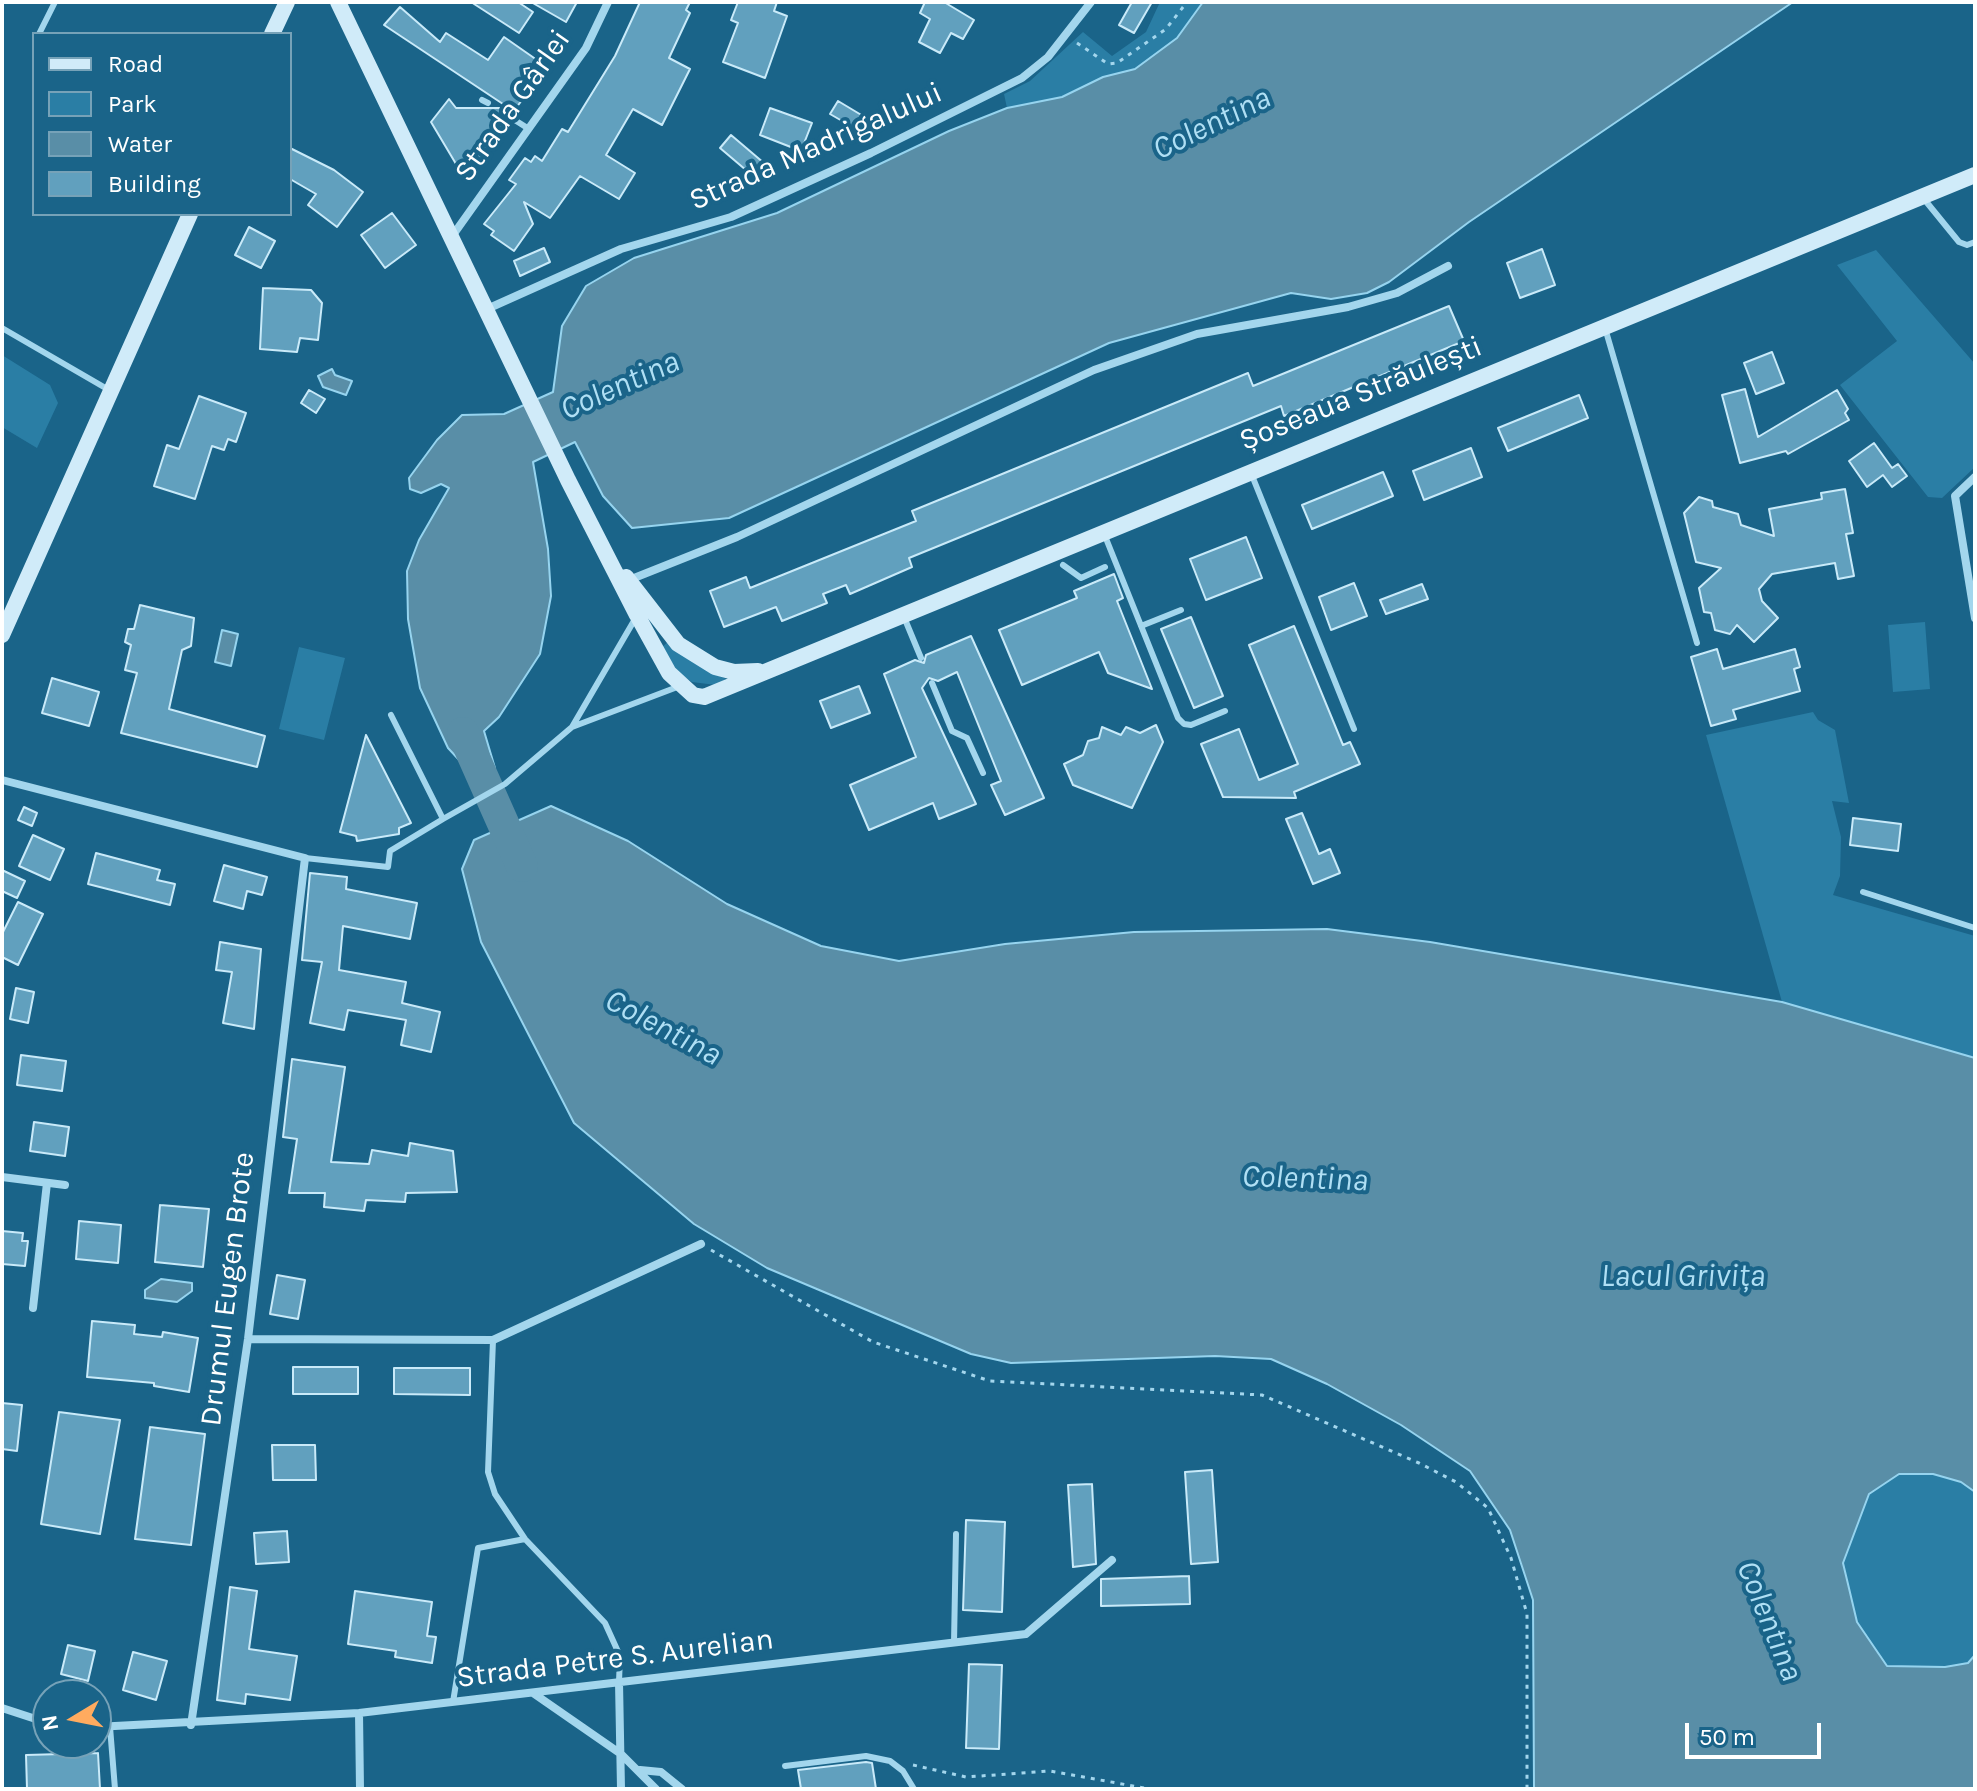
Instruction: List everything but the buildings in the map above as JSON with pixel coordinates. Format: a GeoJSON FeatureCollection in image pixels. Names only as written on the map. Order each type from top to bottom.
{"type":"FeatureCollection","features":[{"type":"Feature","properties":{"kind":"street"},"geometry":{"type":"LineString","coordinates":[[273,32],[287,2]]}},
{"type":"Feature","properties":{"kind":"street"},"geometry":{"type":"LineString","coordinates":[[338,2],[453,235],[568,480],[637,615],[669,673],[680,686]]}},
{"type":"Feature","properties":{"kind":"street","name":"Strada Gârlei"},"geometry":{"type":"LineString","coordinates":[[453,235],[586,48],[608,2]]}},
{"type":"Feature","properties":{"kind":"street","name":"Strada Madrigalului"},"geometry":{"type":"LineString","coordinates":[[487,309],[621,249],[731,217],[871,153],[1022,78],[1048,57],[1091,2]]}},
{"type":"Feature","properties":{"kind":"street","name":"Șoseaua Străulești"},"geometry":{"type":"LineString","coordinates":[[680,686],[693,695],[713,696],[903,613],[1975,175]]}},
{"type":"Feature","properties":{"kind":"street"},"geometry":{"type":"LineString","coordinates":[[2,635],[189,216]]}},
{"type":"Feature","properties":{"kind":"street"},"geometry":{"type":"LineString","coordinates":[[628,580],[737,537],[1000,411],[1094,370],[1197,334],[1397,293],[1448,266]]}},
{"type":"Feature","properties":{"kind":"street"},"geometry":{"type":"LineString","coordinates":[[1975,477],[1955,496],[1973,589],[1975,618]]}},
{"type":"Feature","properties":{"kind":"street"},"geometry":{"type":"LineString","coordinates":[[599,540],[678,644],[700,659],[734,672],[770,669]]}},
{"type":"Feature","properties":{"kind":"street"},"geometry":{"type":"LineString","coordinates":[[2,780],[305,858]]}},
{"type":"Feature","properties":{"kind":"street","name":"Drumul Eugen Brote"},"geometry":{"type":"LineString","coordinates":[[191,1725],[248,1339],[305,858]]}},
{"type":"Feature","properties":{"kind":"street"},"geometry":{"type":"LineString","coordinates":[[2,1177],[65,1185]]}},
{"type":"Feature","properties":{"kind":"street"},"geometry":{"type":"LineString","coordinates":[[33,1308],[47,1183]]}},
{"type":"Feature","properties":{"kind":"street"},"geometry":{"type":"LineString","coordinates":[[248,1339],[493,1340],[701,1244]]}},
{"type":"Feature","properties":{"kind":"street","name":"Strada Petre S. Aurelian"},"geometry":{"type":"LineString","coordinates":[[112,1727],[191,1725],[359,1713],[1026,1634],[1112,1560]]}},
{"type":"Feature","properties":{"kind":"street"},"geometry":{"type":"LineString","coordinates":[[619,1682],[621,1789]]}},
{"type":"Feature","properties":{"kind":"street"},"geometry":{"type":"LineString","coordinates":[[533,1693],[621,1754],[656,1789]]}},
{"type":"Feature","properties":{"kind":"street"},"geometry":{"type":"LineString","coordinates":[[2,1708],[32,1718]]}},
{"type":"Feature","properties":{"kind":"street"},"geometry":{"type":"LineString","coordinates":[[359,1713],[360,1789]]}},
{"type":"Feature","properties":{"kind":"street"},"geometry":{"type":"LineString","coordinates":[[640,1770],[661,1772],[682,1789]]}},
{"type":"Feature","properties":{"kind":"lane"},"geometry":{"type":"LineString","coordinates":[[40,32],[55,2]]}},
{"type":"Feature","properties":{"kind":"lane"},"geometry":{"type":"LineString","coordinates":[[510,117],[529,129]]}},
{"type":"Feature","properties":{"kind":"lane"},"geometry":{"type":"LineString","coordinates":[[1922,196],[1959,242],[1967,245],[1975,242]]}},
{"type":"Feature","properties":{"kind":"lane"},"geometry":{"type":"LineString","coordinates":[[1604,325],[1697,643]]}},
{"type":"Feature","properties":{"kind":"lane"},"geometry":{"type":"LineString","coordinates":[[2,328],[109,390]]}},
{"type":"Feature","properties":{"kind":"lane"},"geometry":{"type":"LineString","coordinates":[[1250,470],[1354,729]]}},
{"type":"Feature","properties":{"kind":"lane"},"geometry":{"type":"LineString","coordinates":[[1103,531],[1178,718],[1184,724],[1225,711]]}},
{"type":"Feature","properties":{"kind":"lane"},"geometry":{"type":"LineString","coordinates":[[1063,565],[1081,578],[1105,567]]}},
{"type":"Feature","properties":{"kind":"lane"},"geometry":{"type":"LineString","coordinates":[[1141,626],[1181,610]]}},
{"type":"Feature","properties":{"kind":"lane"},"geometry":{"type":"LineString","coordinates":[[903,613],[921,658]]}},
{"type":"Feature","properties":{"kind":"lane"},"geometry":{"type":"LineString","coordinates":[[305,858],[388,867],[390,851],[505,784],[572,727],[637,615]]}},
{"type":"Feature","properties":{"kind":"lane"},"geometry":{"type":"LineString","coordinates":[[932,683],[952,731],[967,738],[983,773]]}},
{"type":"Feature","properties":{"kind":"lane"},"geometry":{"type":"LineString","coordinates":[[572,727],[680,686]]}},
{"type":"Feature","properties":{"kind":"lane"},"geometry":{"type":"LineString","coordinates":[[391,715],[443,819]]}},
{"type":"Feature","properties":{"kind":"lane"},"geometry":{"type":"LineString","coordinates":[[1863,892],[1975,928]]}},
{"type":"Feature","properties":{"kind":"lane"},"geometry":{"type":"LineString","coordinates":[[493,1340],[488,1472],[495,1494],[525,1539],[605,1623],[620,1656],[619,1682]]}},
{"type":"Feature","properties":{"kind":"lane"},"geometry":{"type":"LineString","coordinates":[[954,1643],[956,1534]]}},
{"type":"Feature","properties":{"kind":"lane"},"geometry":{"type":"LineString","coordinates":[[453,1702],[478,1548],[525,1539]]}},
{"type":"Feature","properties":{"kind":"lane"},"geometry":{"type":"LineString","coordinates":[[112,1752],[115,1789]]}},
{"type":"Feature","properties":{"kind":"lane"},"geometry":{"type":"LineString","coordinates":[[785,1766],[866,1756],[890,1761],[903,1771],[914,1789]]}},
{"type":"Feature","properties":{"kind":"path"},"geometry":{"type":"LineString","coordinates":[[1065,36],[1108,64],[1117,63],[1166,29],[1187,2]]}},
{"type":"Feature","properties":{"kind":"path"},"geometry":{"type":"LineString","coordinates":[[701,1244],[873,1342],[990,1381],[1262,1395],[1456,1482],[1488,1508],[1511,1558],[1527,1614],[1527,1789]]}},
{"type":"Feature","properties":{"kind":"path"},"geometry":{"type":"LineString","coordinates":[[890,1761],[966,1777],[1050,1771],[1150,1789]]}},
{"type":"Feature","properties":{"kind":"green space"},"geometry":{"type":"Polygon","coordinates":[[[1160,2],[1202,2],[1177,38],[1135,69],[1103,77],[1062,97],[1007,108],[1004,94],[1030,81],[1083,32],[1112,56],[1146,32],[1160,2]]]}},
{"type":"Feature","properties":{"kind":"green space"},"geometry":{"type":"Polygon","coordinates":[[[1876,250],[1975,364],[1975,467],[1942,498],[1928,497],[1840,385],[1897,341],[1837,265],[1876,250]]]}},
{"type":"Feature","properties":{"kind":"green space"},"geometry":{"type":"Polygon","coordinates":[[[2,355],[50,385],[58,403],[37,448],[2,427],[2,355]]]}},
{"type":"Feature","properties":{"kind":"green space"},"geometry":{"type":"Polygon","coordinates":[[[1925,622],[1930,689],[1893,692],[1888,625],[1925,622]]]}},
{"type":"Feature","properties":{"kind":"green space"},"geometry":{"type":"Polygon","coordinates":[[[668,642],[726,679],[716,685],[692,682],[677,672],[662,647],[668,642]]]}},
{"type":"Feature","properties":{"kind":"green space"},"geometry":{"type":"Polygon","coordinates":[[[299,647],[345,658],[324,740],[279,729],[299,647]]]}},
{"type":"Feature","properties":{"kind":"green space"},"geometry":{"type":"Polygon","coordinates":[[[1813,712],[1818,720],[1835,730],[1849,803],[1832,801],[1841,837],[1840,876],[1833,895],[1975,936],[1975,1058],[1782,1002],[1706,735],[1813,712]]]}},
{"type":"Feature","properties":{"kind":"green space"},"geometry":{"type":"Polygon","coordinates":[[[1933,1473],[1961,1482],[1975,1492],[1975,1655],[1968,1663],[1945,1667],[1887,1666],[1857,1622],[1843,1563],[1869,1494],[1899,1474],[1933,1473]]]}},
{"type":"Feature","properties":{"kind":"water"},"geometry":{"type":"Polygon","coordinates":[[[1203,2],[1793,2],[1469,222],[1389,282],[1367,293],[1331,299],[1291,293],[1109,343],[729,518],[632,528],[603,496],[575,442],[533,462],[548,549],[551,596],[540,654],[499,717],[484,731],[495,768],[473,775],[448,748],[420,688],[408,619],[407,571],[419,540],[449,488],[441,484],[421,493],[410,489],[409,478],[437,440],[462,415],[504,414],[553,392],[562,326],[586,286],[634,258],[777,213],[949,131],[1007,108],[1062,97],[1103,77],[1135,69],[1177,38],[1203,2]]]}},
{"type":"Feature","properties":{"kind":"water"},"geometry":{"type":"Polygon","coordinates":[[[332,369],[335,375],[352,381],[346,395],[323,387],[318,376],[332,369]]]}},
{"type":"Feature","properties":{"kind":"water"},"geometry":{"type":"Polygon","coordinates":[[[222,630],[238,634],[231,666],[215,662],[222,630]]]}},
{"type":"Feature","properties":{"kind":"water","name":"Lacul Grivița"},"geometry":{"type":"Polygon","coordinates":[[[551,806],[628,841],[727,904],[821,946],[899,961],[1005,944],[1134,932],[1327,929],[1430,942],[1782,1002],[1975,1058],[1975,1492],[1961,1482],[1933,1474],[1899,1474],[1869,1494],[1843,1563],[1857,1622],[1887,1666],[1945,1667],[1968,1663],[1975,1655],[1975,1789],[1534,1789],[1533,1600],[1510,1530],[1470,1471],[1401,1425],[1327,1384],[1271,1359],[1215,1356],[1011,1363],[971,1354],[767,1268],[694,1224],[574,1123],[481,942],[462,869],[474,840],[551,806]]]}},
{"type":"Feature","properties":{"kind":"water"},"geometry":{"type":"Polygon","coordinates":[[[161,1279],[192,1283],[192,1291],[177,1302],[145,1298],[145,1290],[161,1279]]]}},
{"type":"Feature","properties":{"kind":"waterway","name":"Colentina"},"geometry":{"type":"LineString","coordinates":[[463,733],[522,866]]}}]}
